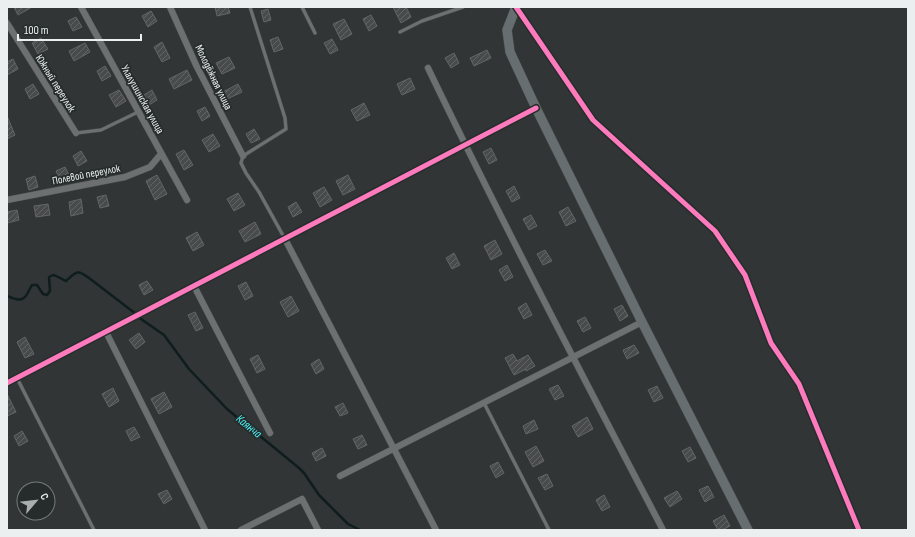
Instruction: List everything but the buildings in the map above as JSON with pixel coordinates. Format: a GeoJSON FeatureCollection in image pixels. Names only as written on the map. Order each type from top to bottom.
{"type":"FeatureCollection","features":[{"type":"Feature","properties":{"kind":"street","name":"Улалушинская улица"},"geometry":{"type":"LineString","coordinates":[[81,7],[187,200]]}},
{"type":"Feature","properties":{"kind":"street","name":"Молодёжная улица"},"geometry":{"type":"LineString","coordinates":[[170,7],[196,65],[243,156]]}},
{"type":"Feature","properties":{"kind":"street"},"geometry":{"type":"LineString","coordinates":[[516,7],[507,30],[510,52],[536,108],[642,322],[748,530]]}},
{"type":"Feature","properties":{"kind":"street"},"geometry":{"type":"LineString","coordinates":[[516,7],[593,120],[716,231],[745,275],[771,343],[799,384],[858,530]]}},
{"type":"Feature","properties":{"kind":"street","name":"Южный переулок"},"geometry":{"type":"LineString","coordinates":[[7,23],[76,133]]}},
{"type":"Feature","properties":{"kind":"street"},"geometry":{"type":"LineString","coordinates":[[428,68],[465,145],[573,358],[663,530]]}},
{"type":"Feature","properties":{"kind":"street"},"geometry":{"type":"LineString","coordinates":[[7,383],[536,108]]}},
{"type":"Feature","properties":{"kind":"street","name":"Полевой переулок"},"geometry":{"type":"LineString","coordinates":[[7,200],[125,177],[150,167],[161,154]]}},
{"type":"Feature","properties":{"kind":"street"},"geometry":{"type":"LineString","coordinates":[[285,239],[436,530]]}},
{"type":"Feature","properties":{"kind":"street"},"geometry":{"type":"LineString","coordinates":[[194,286],[270,433]]}},
{"type":"Feature","properties":{"kind":"street"},"geometry":{"type":"LineString","coordinates":[[340,476],[642,322]]}},
{"type":"Feature","properties":{"kind":"street"},"geometry":{"type":"LineString","coordinates":[[106,332],[205,530]]}},
{"type":"Feature","properties":{"kind":"street"},"geometry":{"type":"LineString","coordinates":[[241,530],[302,499],[318,530]]}},
{"type":"Feature","properties":{"kind":"lane"},"geometry":{"type":"LineString","coordinates":[[250,7],[285,118],[286,129],[243,156],[241,163],[285,239]]}},
{"type":"Feature","properties":{"kind":"lane"},"geometry":{"type":"LineString","coordinates":[[302,7],[316,33]]}},
{"type":"Feature","properties":{"kind":"lane"},"geometry":{"type":"LineString","coordinates":[[400,32],[422,21],[463,7]]}},
{"type":"Feature","properties":{"kind":"lane"},"geometry":{"type":"LineString","coordinates":[[76,133],[101,130],[138,112]]}},
{"type":"Feature","properties":{"kind":"lane"},"geometry":{"type":"LineString","coordinates":[[17,378],[94,530]]}},
{"type":"Feature","properties":{"kind":"lane"},"geometry":{"type":"LineString","coordinates":[[484,403],[549,530]]}},
{"type":"Feature","properties":{"kind":"waterway","name":"Каянча"},"geometry":{"type":"LineString","coordinates":[[7,296],[19,300],[22,299],[32,285],[37,285],[43,294],[47,295],[50,291],[49,277],[53,275],[66,281],[75,274],[82,273],[136,314]]}},
{"type":"Feature","properties":{"kind":"waterway","name":"Каянча"},"geometry":{"type":"LineString","coordinates":[[141,319],[164,335],[189,369],[227,409],[299,468],[319,495],[348,524],[360,530]]}},
{"type":"Feature","properties":{"kind":"cycle path"},"geometry":{"type":"LineString","coordinates":[[516,7],[593,120],[715,231],[745,275],[771,343],[799,384],[859,530]]}},
{"type":"Feature","properties":{"kind":"cycle path"},"geometry":{"type":"LineString","coordinates":[[7,383],[536,108]]}}]}
